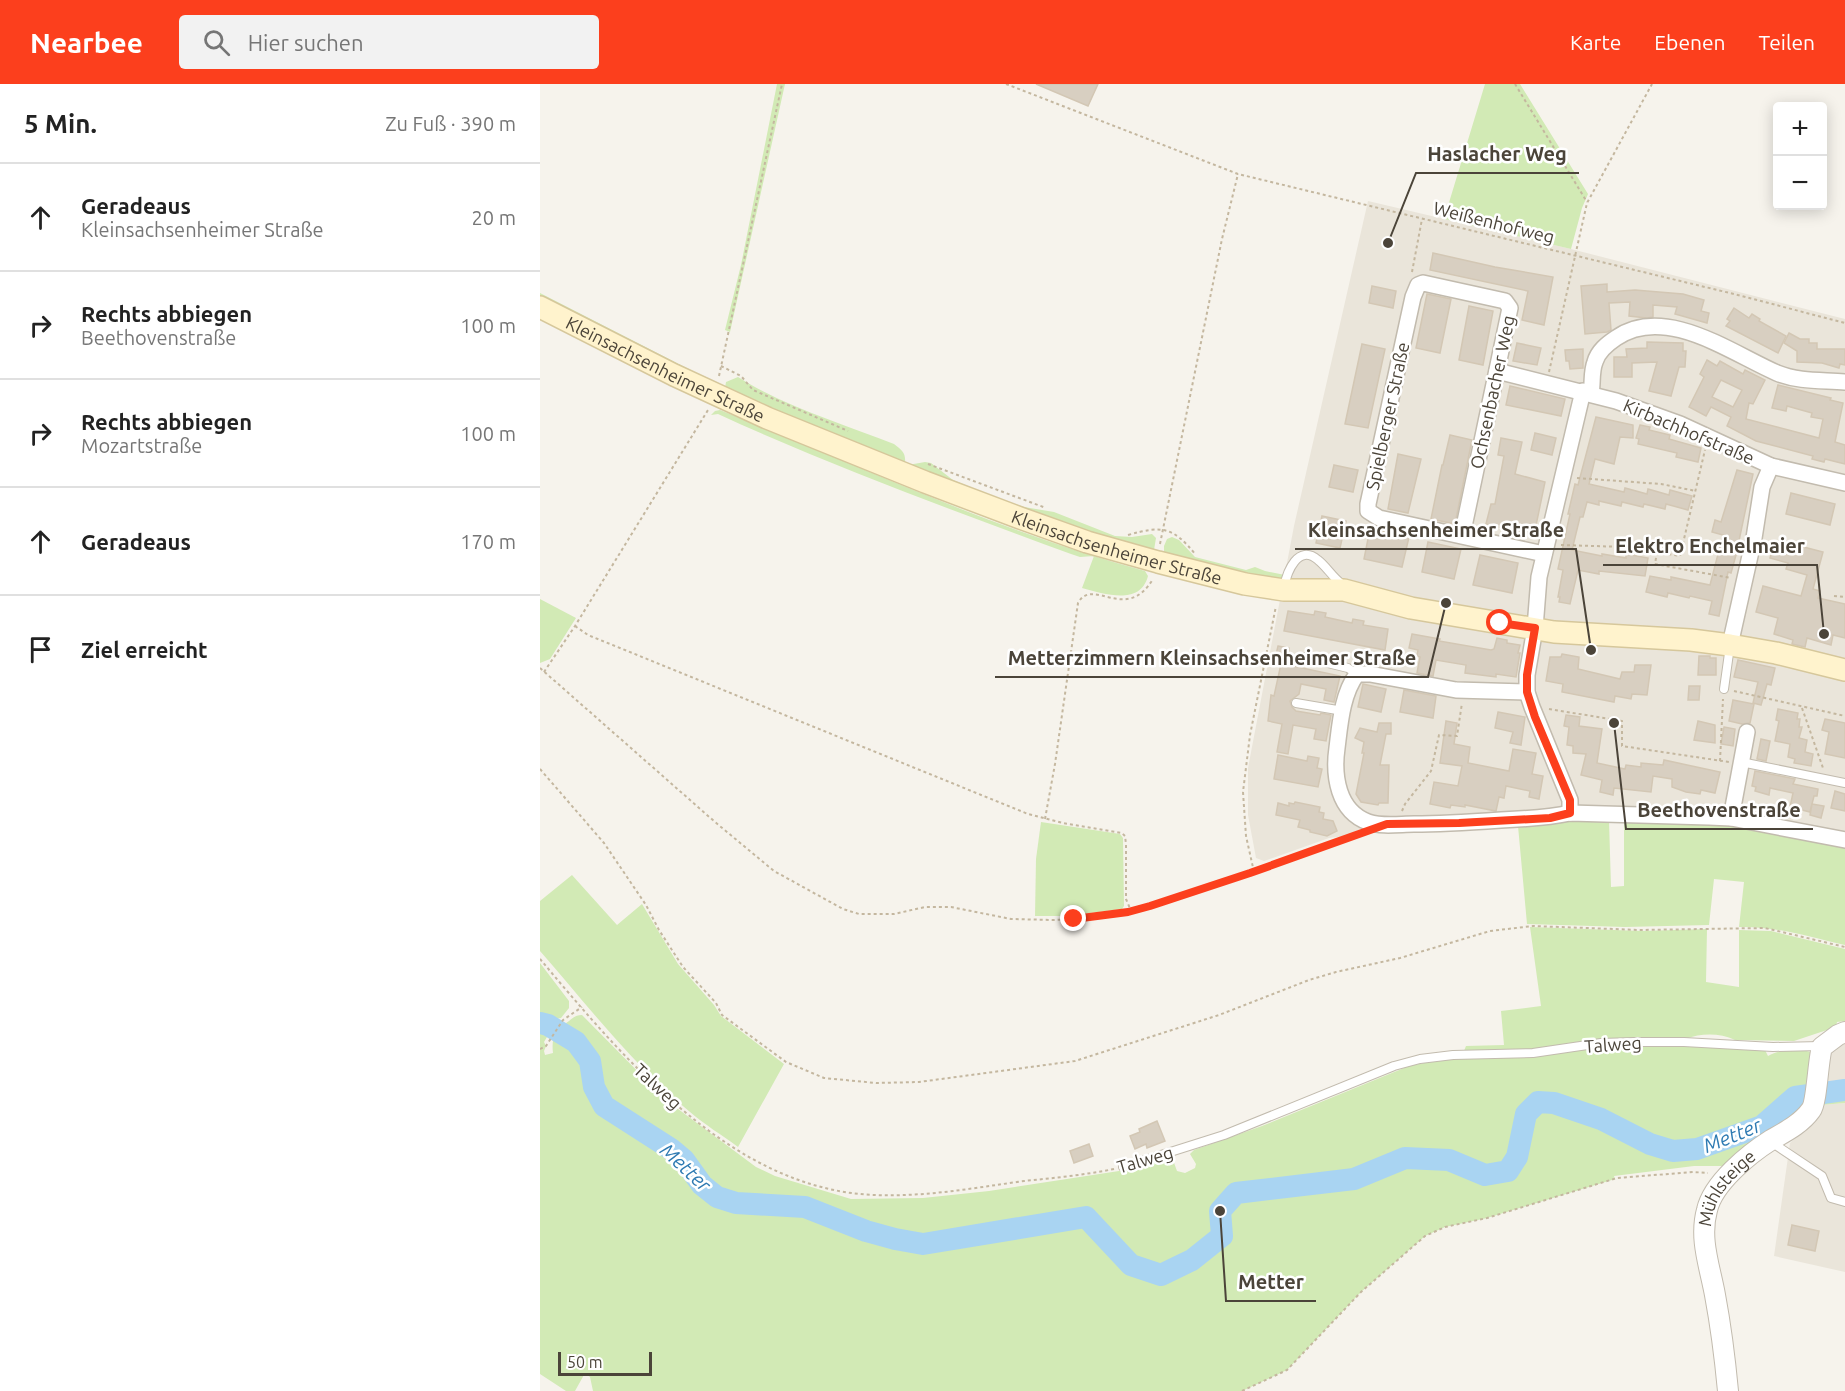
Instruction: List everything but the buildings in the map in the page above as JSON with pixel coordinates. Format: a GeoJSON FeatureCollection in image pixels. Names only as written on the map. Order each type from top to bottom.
{"type":"FeatureCollection","features":[{"type":"Feature","properties":{"kind":"main road","name":"Kleinsachsenheimer Straße"},"geometry":{"type":"LineString","coordinates":[[540,307],[715,394],[925,482],[1087,542],[1158,562],[1280,594],[1310,589],[1354,592],[1411,608],[1554,632],[1691,640],[1730,645],[1776,653],[1845,670]]}},
{"type":"Feature","properties":{"kind":"street","name":"Ochsenbacher Weg"},"geometry":{"type":"LineString","coordinates":[[1418,285],[1430,284],[1505,301],[1509,304],[1510,312],[1462,536]]}},
{"type":"Feature","properties":{"kind":"street","name":"Spielberger Straße"},"geometry":{"type":"LineString","coordinates":[[1418,285],[1413,297],[1368,507],[1372,515],[1379,518],[1462,536],[1545,549]]}},
{"type":"Feature","properties":{"kind":"street"},"geometry":{"type":"LineString","coordinates":[[1570,813],[1570,800],[1527,692],[1527,675],[1535,628],[1539,578],[1545,549],[1563,475],[1598,354],[1607,344],[1632,330],[1655,326],[1698,336],[1778,373],[1792,377],[1845,382]]}},
{"type":"Feature","properties":{"kind":"street","name":"Kirbachhofstraße"},"geometry":{"type":"LineString","coordinates":[[1497,371],[1587,392],[1649,411],[1771,466],[1845,483]]}},
{"type":"Feature","properties":{"kind":"street"},"geometry":{"type":"LineString","coordinates":[[1730,645],[1762,487],[1771,466]]}},
{"type":"Feature","properties":{"kind":"street"},"geometry":{"type":"LineString","coordinates":[[1527,692],[1464,691],[1370,674],[1357,674],[1351,683],[1342,711],[1334,766],[1337,787],[1347,806],[1369,823],[1459,823],[1550,818],[1570,813],[1731,818],[1845,840]]}},
{"type":"Feature","properties":{"kind":"street"},"geometry":{"type":"LineString","coordinates":[[1731,818],[1747,732]]}},
{"type":"Feature","properties":{"kind":"street"},"geometry":{"type":"LineString","coordinates":[[1820,1052],[1838,1035],[1845,1032]]}},
{"type":"Feature","properties":{"kind":"street","name":"Mühlsteige"},"geometry":{"type":"LineString","coordinates":[[1728,1391],[1725,1348],[1705,1252],[1704,1231],[1707,1209],[1714,1192],[1725,1177],[1770,1141],[1789,1131],[1812,1108],[1820,1052]]}},
{"type":"Feature","properties":{"kind":"lane"},"geometry":{"type":"LineString","coordinates":[[1280,594],[1288,568],[1300,557],[1306,556],[1317,559],[1331,575],[1354,592]]}},
{"type":"Feature","properties":{"kind":"lane"},"geometry":{"type":"LineString","coordinates":[[1724,689],[1730,645]]}},
{"type":"Feature","properties":{"kind":"lane"},"geometry":{"type":"LineString","coordinates":[[1303,657],[1348,668],[1357,674]]}},
{"type":"Feature","properties":{"kind":"lane"},"geometry":{"type":"LineString","coordinates":[[1296,703],[1342,711]]}},
{"type":"Feature","properties":{"kind":"lane"},"geometry":{"type":"LineString","coordinates":[[1741,762],[1845,783]]}},
{"type":"Feature","properties":{"kind":"lane","name":"Talweg"},"geometry":{"type":"LineString","coordinates":[[1123,1167],[1224,1135],[1394,1066],[1420,1059],[1454,1055],[1533,1053],[1601,1043],[1634,1042],[1694,1042],[1773,1047],[1817,1045],[1820,1052]]}},
{"type":"Feature","properties":{"kind":"lane"},"geometry":{"type":"LineString","coordinates":[[1770,1141],[1822,1176],[1831,1198],[1845,1202]]}},
{"type":"Feature","properties":{"kind":"path"},"geometry":{"type":"LineString","coordinates":[[544,672],[699,427],[715,394],[782,84]]}},
{"type":"Feature","properties":{"kind":"path","name":"Weißenhofweg"},"geometry":{"type":"LineString","coordinates":[[1006,84],[1238,174],[1845,323]]}},
{"type":"Feature","properties":{"kind":"path"},"geometry":{"type":"LineString","coordinates":[[1515,84],[1587,202]]}},
{"type":"Feature","properties":{"kind":"path"},"geometry":{"type":"LineString","coordinates":[[1549,372],[1587,202],[1652,84]]}},
{"type":"Feature","properties":{"kind":"path"},"geometry":{"type":"LineString","coordinates":[[1045,819],[1078,603],[1086,594],[1127,600],[1135,598],[1143,593],[1152,581],[1158,562],[1162,529],[1238,174]]}},
{"type":"Feature","properties":{"kind":"path"},"geometry":{"type":"LineString","coordinates":[[1418,285],[1411,270],[1423,218]]}},
{"type":"Feature","properties":{"kind":"path"},"geometry":{"type":"LineString","coordinates":[[722,366],[741,376],[753,390],[847,431]]}},
{"type":"Feature","properties":{"kind":"path"},"geometry":{"type":"LineString","coordinates":[[1545,549],[1573,546],[1626,547],[1680,556],[1707,437]]}},
{"type":"Feature","properties":{"kind":"path"},"geometry":{"type":"LineString","coordinates":[[922,461],[1052,510]]}},
{"type":"Feature","properties":{"kind":"path"},"geometry":{"type":"LineString","coordinates":[[1563,475],[1585,479],[1674,485],[1696,491]]}},
{"type":"Feature","properties":{"kind":"path"},"geometry":{"type":"LineString","coordinates":[[1126,536],[1150,529],[1162,529],[1176,534],[1197,556]]}},
{"type":"Feature","properties":{"kind":"path"},"geometry":{"type":"LineString","coordinates":[[1657,552],[1655,564],[1744,581]]}},
{"type":"Feature","properties":{"kind":"path"},"geometry":{"type":"LineString","coordinates":[[1254,872],[1246,836],[1243,792],[1250,735],[1280,594]]}},
{"type":"Feature","properties":{"kind":"path"},"geometry":{"type":"LineString","coordinates":[[1834,596],[1845,597]]}},
{"type":"Feature","properties":{"kind":"path"},"geometry":{"type":"LineString","coordinates":[[575,626],[588,635],[1009,807],[1045,819],[1122,832],[1125,836],[1126,899],[1131,911]]}},
{"type":"Feature","properties":{"kind":"path"},"geometry":{"type":"LineString","coordinates":[[540,668],[755,856],[774,870],[843,909],[859,914],[894,914],[925,907],[951,907],[1031,920],[1074,919],[1131,911],[1254,872],[1364,833]]}},
{"type":"Feature","properties":{"kind":"path"},"geometry":{"type":"LineString","coordinates":[[1720,761],[1724,689],[1845,716]]}},
{"type":"Feature","properties":{"kind":"path"},"geometry":{"type":"LineString","coordinates":[[1401,824],[1402,809],[1431,771],[1439,735],[1457,736],[1464,691]]}},
{"type":"Feature","properties":{"kind":"path"},"geometry":{"type":"LineString","coordinates":[[1532,707],[1622,721],[1622,746],[1720,761],[1741,762]]}},
{"type":"Feature","properties":{"kind":"path"},"geometry":{"type":"LineString","coordinates":[[1803,708],[1827,779]]}},
{"type":"Feature","properties":{"kind":"path"},"geometry":{"type":"LineString","coordinates":[[540,769],[604,843],[646,905],[683,967],[716,1003],[722,1015],[786,1062],[824,1078],[876,1083],[919,1082],[1076,1061],[1219,1015],[1309,980],[1400,958],[1490,931],[1533,926],[1640,930],[1693,927],[1773,928],[1845,947]]}},
{"type":"Feature","properties":{"kind":"path","name":"Talweg"},"geometry":{"type":"LineString","coordinates":[[540,959],[656,1087],[728,1144],[789,1177],[837,1191],[874,1195],[919,1195],[973,1190],[1123,1167]]}},
{"type":"Feature","properties":{"kind":"path"},"geometry":{"type":"LineString","coordinates":[[540,1047],[546,1046],[563,1020],[582,1007]]}},
{"type":"Feature","properties":{"kind":"path"},"geometry":{"type":"LineString","coordinates":[[1242,1391],[1287,1370],[1361,1292],[1425,1236],[1444,1227],[1487,1218],[1617,1178],[1694,1172],[1725,1177]]}},
{"type":"Feature","properties":{"kind":"shaded area"},"geometry":{"type":"Polygon","coordinates":[[[1368,201],[1571,249],[1845,319],[1845,832],[1748,812],[1606,806],[1375,817],[1367,826],[1346,836],[1329,838],[1264,861],[1256,858],[1248,815],[1248,768],[1294,526],[1368,201]]]}},
{"type":"Feature","properties":{"kind":"shaded area"},"geometry":{"type":"Polygon","coordinates":[[[1845,1038],[1845,1082],[1821,1084],[1827,1052],[1845,1038]]]}},
{"type":"Feature","properties":{"kind":"shaded area"},"geometry":{"type":"Polygon","coordinates":[[[1845,1103],[1845,1272],[1774,1256],[1790,1143],[1815,1120],[1821,1105],[1845,1103]]]}},
{"type":"Feature","properties":{"kind":"green space"},"geometry":{"type":"Polygon","coordinates":[[[777,84],[785,84],[730,332],[725,330],[741,265],[777,84]]]}},
{"type":"Feature","properties":{"kind":"green space"},"geometry":{"type":"Polygon","coordinates":[[[1485,84],[1520,84],[1588,194],[1571,249],[1444,219],[1485,84]]]}},
{"type":"Feature","properties":{"kind":"green space"},"geometry":{"type":"Polygon","coordinates":[[[540,293],[714,380],[709,383],[540,299],[540,293]]]}},
{"type":"Feature","properties":{"kind":"green space"},"geometry":{"type":"Polygon","coordinates":[[[738,377],[774,397],[894,444],[903,452],[905,463],[908,465],[931,463],[953,480],[994,497],[1024,507],[1054,512],[1115,536],[1132,537],[1152,534],[1156,538],[1154,550],[1130,547],[904,466],[725,388],[726,382],[738,377]]]}},
{"type":"Feature","properties":{"kind":"green space"},"geometry":{"type":"Polygon","coordinates":[[[720,410],[983,518],[1094,556],[1080,557],[1071,554],[849,470],[718,414],[711,415],[720,410]]]}},
{"type":"Feature","properties":{"kind":"green space"},"geometry":{"type":"Polygon","coordinates":[[[1172,537],[1179,540],[1195,557],[1246,570],[1255,567],[1285,575],[1284,583],[1164,553],[1167,539],[1172,537]]]}},
{"type":"Feature","properties":{"kind":"green space"},"geometry":{"type":"Polygon","coordinates":[[[1094,556],[1145,571],[1148,576],[1144,585],[1130,595],[1121,596],[1082,588],[1094,556]]]}},
{"type":"Feature","properties":{"kind":"green space"},"geometry":{"type":"Polygon","coordinates":[[[540,599],[576,618],[550,659],[540,663],[540,599]]]}},
{"type":"Feature","properties":{"kind":"green space"},"geometry":{"type":"Polygon","coordinates":[[[1573,817],[1609,820],[1611,887],[1624,886],[1624,821],[1718,823],[1845,845],[1845,945],[1780,930],[1739,927],[1744,882],[1714,879],[1709,925],[1625,927],[1527,924],[1518,826],[1573,817]]]}},
{"type":"Feature","properties":{"kind":"green space"},"geometry":{"type":"Polygon","coordinates":[[[1041,822],[1120,834],[1123,838],[1124,906],[1122,909],[1066,916],[1035,916],[1036,859],[1041,822]]]}},
{"type":"Feature","properties":{"kind":"green space"},"geometry":{"type":"Polygon","coordinates":[[[572,875],[617,925],[642,904],[678,964],[721,1016],[784,1064],[738,1147],[669,1094],[612,1035],[540,951],[540,901],[572,875]]]}},
{"type":"Feature","properties":{"kind":"green space"},"geometry":{"type":"Polygon","coordinates":[[[1530,927],[1642,931],[1707,929],[1706,982],[1739,987],[1739,930],[1771,931],[1845,949],[1845,1021],[1837,1022],[1836,1027],[1794,1041],[1735,1040],[1710,1035],[1686,1039],[1724,1047],[1765,1050],[1768,1056],[1789,1050],[1811,1052],[1812,1108],[1724,1166],[1694,1166],[1614,1176],[1615,1179],[1487,1218],[1445,1227],[1425,1236],[1361,1292],[1287,1370],[1242,1391],[593,1391],[590,1377],[585,1373],[575,1391],[566,1391],[540,1374],[540,963],[569,1001],[569,1008],[561,1018],[556,1019],[544,1042],[545,1055],[553,1053],[554,1038],[564,1024],[582,1015],[666,1100],[756,1167],[775,1176],[851,1199],[923,1198],[989,1191],[1119,1171],[1168,1158],[1173,1160],[1177,1171],[1185,1173],[1195,1168],[1196,1164],[1190,1154],[1194,1150],[1262,1126],[1409,1066],[1449,1058],[1533,1052],[1464,1051],[1466,1046],[1504,1045],[1501,1011],[1541,1006],[1530,927]]]}},
{"type":"Feature","properties":{"kind":"green space"},"geometry":{"type":"Polygon","coordinates":[[[1845,1082],[1845,1103],[1821,1105],[1821,1084],[1845,1082]]]}},
{"type":"Feature","properties":{"kind":"waterway","name":"Metter"},"geometry":{"type":"LineString","coordinates":[[540,1023],[548,1025],[576,1042],[590,1061],[594,1087],[604,1106],[671,1149],[684,1160],[702,1185],[717,1197],[736,1203],[805,1207],[866,1231],[923,1244],[1086,1217],[1131,1265],[1161,1275],[1192,1260],[1222,1236],[1220,1211],[1236,1193],[1354,1179],[1405,1158],[1449,1160],[1485,1175],[1508,1171],[1517,1157],[1526,1114],[1538,1102],[1554,1103],[1601,1119],[1650,1144],[1673,1151],[1697,1149],[1762,1126],[1795,1097],[1845,1090]]}},
{"type":"Feature","properties":{"kind":"place","name":"Haslacher Weg"},"geometry":{"type":"Point","coordinates":[1388,243]}},
{"type":"Feature","properties":{"kind":"place","name":"Metterzimmern Kleinsachsenheimer Straße"},"geometry":{"type":"Point","coordinates":[1446,603]}},
{"type":"Feature","properties":{"kind":"place","name":"Elektro Enchelmaier"},"geometry":{"type":"Point","coordinates":[1824,634]}},
{"type":"Feature","properties":{"kind":"place","name":"Kleinsachsenheimer Straße"},"geometry":{"type":"Point","coordinates":[1591,650]}},
{"type":"Feature","properties":{"kind":"place","name":"Beethovenstraße"},"geometry":{"type":"Point","coordinates":[1614,723]}},
{"type":"Feature","properties":{"kind":"place","name":"Metter"},"geometry":{"type":"Point","coordinates":[1220,1211]}},
{"type":"Feature","properties":{"kind":"route"},"geometry":{"type":"LineString","coordinates":[[1074,919],[1128,912],[1150,906],[1387,824],[1550,818],[1570,813],[1570,800],[1535,717],[1527,692],[1527,675],[1535,628],[1500,623]]}}]}
